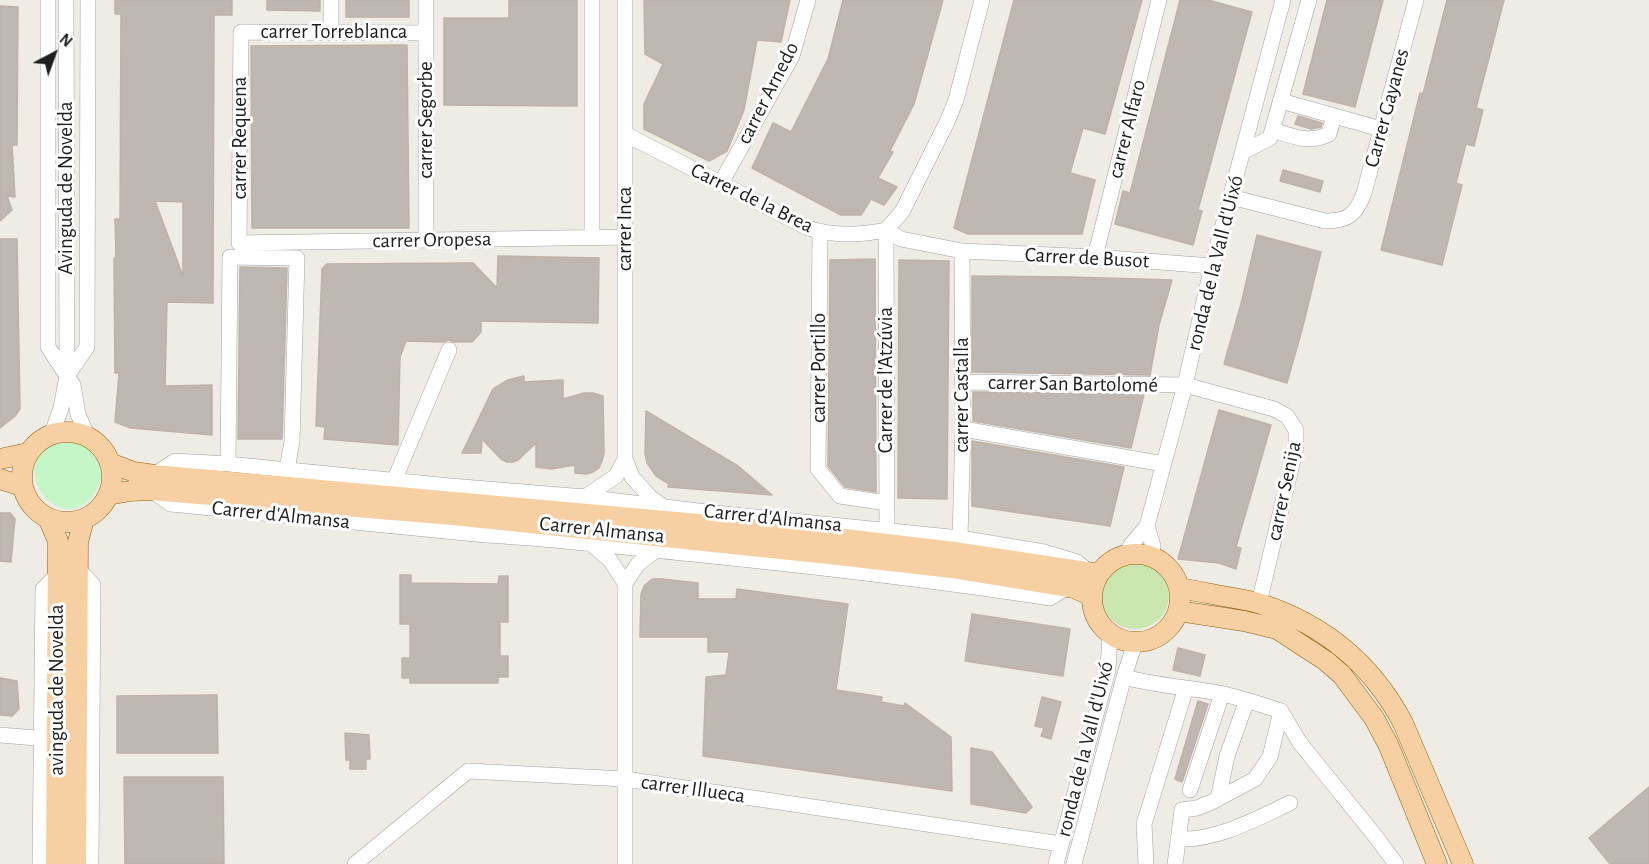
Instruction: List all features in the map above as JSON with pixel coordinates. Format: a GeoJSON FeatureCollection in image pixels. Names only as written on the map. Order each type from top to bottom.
{"type":"FeatureCollection","features":[{"type":"Feature","properties":{"kind":"main road"},"geometry":{"type":"LineString","coordinates":[[69,432],[87,436],[100,446],[110,463],[111,489],[104,504],[84,519],[65,522],[48,518],[30,504],[22,486],[22,469],[28,453],[40,440],[52,433],[69,432]]}},
{"type":"Feature","properties":{"kind":"main road"},"geometry":{"type":"LineString","coordinates":[[0,459],[28,453]]}},
{"type":"Feature","properties":{"kind":"main road","name":"Carrer d'Almansa"},"geometry":{"type":"LineString","coordinates":[[110,463],[153,482],[479,504],[776,531],[954,552],[1094,573]]}},
{"type":"Feature","properties":{"kind":"main road"},"geometry":{"type":"LineString","coordinates":[[0,479],[22,486]]}},
{"type":"Feature","properties":{"kind":"main road","name":"Carrer Almansa"},"geometry":{"type":"LineString","coordinates":[[108,495],[130,491],[153,482],[952,568],[1074,588],[1092,596]]}},
{"type":"Feature","properties":{"kind":"main road","name":"avinguda de Novelda"},"geometry":{"type":"LineString","coordinates":[[48,518],[58,541],[49,739],[56,864]]}},
{"type":"Feature","properties":{"kind":"main road","name":"avinguda de Novelda"},"geometry":{"type":"LineString","coordinates":[[76,864],[78,542],[84,519]]}},
{"type":"Feature","properties":{"kind":"main road"},"geometry":{"type":"LineString","coordinates":[[1126,555],[1151,556],[1159,560],[1172,572],[1179,588],[1179,610],[1172,624],[1165,632],[1146,642],[1126,641],[1110,634],[1095,616],[1092,596],[1094,573],[1126,555]]}},
{"type":"Feature","properties":{"kind":"main road"},"geometry":{"type":"LineString","coordinates":[[1179,588],[1259,603],[1317,630],[1359,661],[1392,701],[1404,723],[1463,864]]}},
{"type":"Feature","properties":{"kind":"main road"},"geometry":{"type":"LineString","coordinates":[[1179,610],[1277,629],[1326,661],[1342,675],[1374,718],[1388,744],[1437,864]]}},
{"type":"Feature","properties":{"kind":"street"},"geometry":{"type":"LineString","coordinates":[[48,0],[48,347],[67,376],[87,347],[87,0]]}},
{"type":"Feature","properties":{"kind":"street","name":"Avinguda de Novelda"},"geometry":{"type":"LineString","coordinates":[[52,433],[61,408],[67,376],[66,0]]}},
{"type":"Feature","properties":{"kind":"street"},"geometry":{"type":"LineString","coordinates":[[331,0],[331,32]]}},
{"type":"Feature","properties":{"kind":"street","name":"carrer Segorbe"},"geometry":{"type":"LineString","coordinates":[[426,0],[426,240]]}},
{"type":"Feature","properties":{"kind":"street"},"geometry":{"type":"LineString","coordinates":[[592,0],[592,237]]}},
{"type":"Feature","properties":{"kind":"street","name":"carrer Inca"},"geometry":{"type":"LineString","coordinates":[[625,0],[625,459]]}},
{"type":"Feature","properties":{"kind":"street","name":"carrer Arnedo"},"geometry":{"type":"LineString","coordinates":[[721,183],[792,56],[808,0]]}},
{"type":"Feature","properties":{"kind":"street"},"geometry":{"type":"LineString","coordinates":[[886,230],[902,212],[947,122],[956,100],[982,0]]}},
{"type":"Feature","properties":{"kind":"street","name":"carrer Alfaro"},"geometry":{"type":"LineString","coordinates":[[1095,257],[1159,0]]}},
{"type":"Feature","properties":{"kind":"street","name":"ronda de la Vall d'Uixó"},"geometry":{"type":"LineString","coordinates":[[1126,555],[1131,545],[1147,526],[1185,385],[1212,266],[1283,0]]}},
{"type":"Feature","properties":{"kind":"street"},"geometry":{"type":"LineString","coordinates":[[1243,152],[1270,138],[1309,0]]}},
{"type":"Feature","properties":{"kind":"street","name":"Carrer Gayanes"},"geometry":{"type":"LineString","coordinates":[[1231,197],[1325,221],[1336,221],[1353,214],[1364,194],[1416,0]]}},
{"type":"Feature","properties":{"kind":"street","name":"carrer Torreblanca"},"geometry":{"type":"LineString","coordinates":[[241,32],[426,33]]}},
{"type":"Feature","properties":{"kind":"street","name":"carrer Requena"},"geometry":{"type":"LineString","coordinates":[[239,243],[241,32]]}},
{"type":"Feature","properties":{"kind":"street"},"geometry":{"type":"LineString","coordinates":[[1281,101],[1381,129]]}},
{"type":"Feature","properties":{"kind":"street"},"geometry":{"type":"LineString","coordinates":[[1273,130],[1310,140],[1320,139],[1329,134],[1334,116]]}},
{"type":"Feature","properties":{"kind":"street","name":"Carrer de la Brea"},"geometry":{"type":"LineString","coordinates":[[625,134],[797,223],[819,232],[853,233],[886,230],[901,239],[962,251]]}},
{"type":"Feature","properties":{"kind":"street","name":"Carrer de l'Atzúvia"},"geometry":{"type":"LineString","coordinates":[[886,230],[887,530]]}},
{"type":"Feature","properties":{"kind":"street","name":"carrer Portillo"},"geometry":{"type":"LineString","coordinates":[[819,232],[818,470],[840,496]]}},
{"type":"Feature","properties":{"kind":"street","name":"carrer Oropesa"},"geometry":{"type":"LineString","coordinates":[[239,243],[625,237]]}},
{"type":"Feature","properties":{"kind":"street","name":"Carrer de Busot"},"geometry":{"type":"LineString","coordinates":[[962,251],[1095,257],[1212,266]]}},
{"type":"Feature","properties":{"kind":"street","name":"carrer Castalla"},"geometry":{"type":"LineString","coordinates":[[960,538],[963,429],[962,251]]}},
{"type":"Feature","properties":{"kind":"street"},"geometry":{"type":"LineString","coordinates":[[228,464],[230,257],[297,258],[292,441],[287,470]]}},
{"type":"Feature","properties":{"kind":"street"},"geometry":{"type":"LineString","coordinates":[[394,481],[449,350]]}},
{"type":"Feature","properties":{"kind":"street","name":"Avinguda de Novelda"},"geometry":{"type":"LineString","coordinates":[[67,376],[73,385],[78,414],[87,436]]}},
{"type":"Feature","properties":{"kind":"street","name":"carrer San Bartolomé"},"geometry":{"type":"LineString","coordinates":[[962,382],[1185,385]]}},
{"type":"Feature","properties":{"kind":"street","name":"carrer Senija"},"geometry":{"type":"LineString","coordinates":[[1185,385],[1274,409],[1287,416],[1296,430],[1296,447],[1259,603]]}},
{"type":"Feature","properties":{"kind":"street"},"geometry":{"type":"LineString","coordinates":[[963,429],[1164,464]]}},
{"type":"Feature","properties":{"kind":"street"},"geometry":{"type":"LineString","coordinates":[[585,497],[616,476],[625,459]]}},
{"type":"Feature","properties":{"kind":"street"},"geometry":{"type":"LineString","coordinates":[[625,459],[632,477],[650,497],[664,507]]}},
{"type":"Feature","properties":{"kind":"street","name":"Carrer d'Almansa"},"geometry":{"type":"LineString","coordinates":[[1066,588],[1050,598],[857,571],[590,543],[486,536],[171,504],[153,482],[175,461],[585,497],[960,538],[1044,552],[1077,562],[1094,573]]}},
{"type":"Feature","properties":{"kind":"street","name":"Carrer d'Almansa"},"geometry":{"type":"LineString","coordinates":[[450,486],[479,504]]}},
{"type":"Feature","properties":{"kind":"street","name":"Carrer d'Almansa"},"geometry":{"type":"LineString","coordinates":[[840,496],[887,503]]}},
{"type":"Feature","properties":{"kind":"street"},"geometry":{"type":"LineString","coordinates":[[453,515],[486,536]]}},
{"type":"Feature","properties":{"kind":"street","name":"ronda de la Vall d'Uixó"},"geometry":{"type":"LineString","coordinates":[[1147,526],[1153,546],[1151,556]]}},
{"type":"Feature","properties":{"kind":"street"},"geometry":{"type":"LineString","coordinates":[[590,543],[610,560],[625,583],[625,864]]}},
{"type":"Feature","properties":{"kind":"street"},"geometry":{"type":"LineString","coordinates":[[625,583],[638,564],[656,550]]}},
{"type":"Feature","properties":{"kind":"street"},"geometry":{"type":"LineString","coordinates":[[78,569],[93,585],[91,864]]}},
{"type":"Feature","properties":{"kind":"street","name":"ronda de la Vall d'Uixó"},"geometry":{"type":"LineString","coordinates":[[1056,864],[1108,670],[1110,634]]}},
{"type":"Feature","properties":{"kind":"street","name":"ronda de la Vall d'Uixó"},"geometry":{"type":"LineString","coordinates":[[1074,864],[1124,676],[1135,643]]}},
{"type":"Feature","properties":{"kind":"street"},"geometry":{"type":"LineString","coordinates":[[1124,676],[1222,694],[1281,711],[1300,742],[1396,864]]}},
{"type":"Feature","properties":{"kind":"street"},"geometry":{"type":"LineString","coordinates":[[1146,864],[1144,824],[1186,688]]}},
{"type":"Feature","properties":{"kind":"street"},"geometry":{"type":"LineString","coordinates":[[1190,790],[1222,694]]}},
{"type":"Feature","properties":{"kind":"street"},"geometry":{"type":"LineString","coordinates":[[1218,799],[1227,756],[1247,700]]}},
{"type":"Feature","properties":{"kind":"street"},"geometry":{"type":"LineString","coordinates":[[1176,864],[1182,810],[1197,808],[1255,779],[1270,757],[1281,711]]}},
{"type":"Feature","properties":{"kind":"street"},"geometry":{"type":"LineString","coordinates":[[0,735],[49,739],[40,864]]}},
{"type":"Feature","properties":{"kind":"street","name":"carrer Illueca"},"geometry":{"type":"LineString","coordinates":[[355,864],[468,771],[625,779],[1061,844]]}},
{"type":"Feature","properties":{"kind":"street"},"geometry":{"type":"LineString","coordinates":[[1178,839],[1199,839],[1226,832],[1290,803]]}},
{"type":"Feature","properties":{"kind":"green space"},"geometry":{"type":"Polygon","coordinates":[[[60,440],[71,441],[89,449],[100,463],[102,472],[100,481],[95,492],[82,506],[67,509],[54,504],[43,494],[36,480],[36,465],[43,451],[60,440]]]}},
{"type":"Feature","properties":{"kind":"green space"},"geometry":{"type":"Polygon","coordinates":[[[1128,561],[1142,561],[1154,566],[1164,576],[1169,595],[1164,614],[1154,624],[1142,629],[1128,629],[1116,624],[1106,614],[1101,602],[1101,588],[1106,576],[1116,566],[1128,561]]]}},
{"type":"Feature","properties":{"kind":"building"},"geometry":{"type":"Polygon","coordinates":[[[115,0],[232,0],[232,15],[214,15],[213,303],[167,302],[165,386],[212,385],[212,435],[131,428],[115,422],[119,373],[115,373],[114,258],[116,258],[115,219],[120,219],[121,14],[115,14],[115,0]],[[155,201],[183,276],[183,202],[155,201]]]}},
{"type":"Feature","properties":{"kind":"building"},"geometry":{"type":"Polygon","coordinates":[[[267,0],[320,0],[320,11],[267,10],[267,0]]]}},
{"type":"Feature","properties":{"kind":"building"},"geometry":{"type":"Polygon","coordinates":[[[346,0],[409,0],[409,17],[346,17],[346,0]]]}},
{"type":"Feature","properties":{"kind":"building"},"geometry":{"type":"Polygon","coordinates":[[[509,0],[577,0],[577,106],[444,105],[444,18],[509,18],[509,0]]]}},
{"type":"Feature","properties":{"kind":"building"},"geometry":{"type":"Polygon","coordinates":[[[644,0],[790,0],[781,42],[757,40],[744,110],[727,151],[709,161],[644,129],[644,104],[663,64],[645,54],[644,0]]]}},
{"type":"Feature","properties":{"kind":"building"},"geometry":{"type":"Polygon","coordinates":[[[843,0],[943,0],[914,104],[890,151],[893,152],[878,178],[897,187],[884,205],[871,199],[861,215],[841,215],[752,168],[773,123],[791,132],[828,59],[843,0]]]}},
{"type":"Feature","properties":{"kind":"building"},"geometry":{"type":"Polygon","coordinates":[[[1014,0],[1142,0],[1105,134],[1083,128],[1070,173],[1095,180],[1082,234],[968,234],[954,228],[1014,0]]]}},
{"type":"Feature","properties":{"kind":"building"},"geometry":{"type":"Polygon","coordinates":[[[1180,0],[1208,0],[1252,12],[1198,210],[1202,211],[1193,245],[1115,224],[1123,191],[1130,193],[1180,0]]]}},
{"type":"Feature","properties":{"kind":"building"},"geometry":{"type":"Polygon","coordinates":[[[1327,0],[1383,0],[1355,107],[1303,94],[1327,0]]]}},
{"type":"Feature","properties":{"kind":"building"},"geometry":{"type":"Polygon","coordinates":[[[1447,0],[1504,0],[1476,108],[1483,110],[1474,146],[1466,144],[1456,183],[1462,185],[1442,265],[1381,250],[1420,93],[1423,94],[1447,0]]]}},
{"type":"Feature","properties":{"kind":"building"},"geometry":{"type":"Polygon","coordinates":[[[0,6],[18,7],[17,145],[12,145],[15,197],[7,196],[12,210],[0,221],[0,6]]]}},
{"type":"Feature","properties":{"kind":"building"},"geometry":{"type":"Polygon","coordinates":[[[407,45],[409,228],[252,228],[251,46],[407,45]]]}},
{"type":"Feature","properties":{"kind":"building"},"geometry":{"type":"Polygon","coordinates":[[[1298,116],[1322,123],[1321,127],[1311,129],[1295,124],[1298,116]]]}},
{"type":"Feature","properties":{"kind":"building"},"geometry":{"type":"Polygon","coordinates":[[[1283,170],[1323,181],[1320,192],[1280,181],[1283,170]]]}},
{"type":"Feature","properties":{"kind":"building"},"geometry":{"type":"Polygon","coordinates":[[[1257,235],[1321,252],[1287,383],[1224,364],[1257,235]]]}},
{"type":"Feature","properties":{"kind":"building"},"geometry":{"type":"Polygon","coordinates":[[[0,239],[17,239],[20,409],[0,428],[0,239]]]}},
{"type":"Feature","properties":{"kind":"building"},"geometry":{"type":"Polygon","coordinates":[[[498,256],[599,258],[598,323],[481,321],[481,332],[472,342],[406,341],[400,357],[398,445],[324,439],[325,427],[316,426],[322,269],[327,264],[473,263],[497,288],[498,256]]]}},
{"type":"Feature","properties":{"kind":"building"},"geometry":{"type":"Polygon","coordinates":[[[875,259],[876,492],[845,487],[828,466],[830,260],[875,259]]]}},
{"type":"Feature","properties":{"kind":"building"},"geometry":{"type":"Polygon","coordinates":[[[899,260],[949,261],[947,499],[898,498],[899,260]]]}},
{"type":"Feature","properties":{"kind":"building"},"geometry":{"type":"Polygon","coordinates":[[[240,267],[287,268],[282,439],[238,439],[240,267]]]}},
{"type":"Feature","properties":{"kind":"building"},"geometry":{"type":"Polygon","coordinates":[[[972,276],[1172,280],[1159,325],[1150,375],[972,372],[972,276]]]}},
{"type":"Feature","properties":{"kind":"building"},"geometry":{"type":"Polygon","coordinates":[[[524,376],[524,382],[563,380],[563,399],[584,393],[603,396],[604,453],[599,468],[586,474],[575,473],[575,465],[551,469],[536,467],[536,443],[513,462],[501,459],[482,439],[481,453],[462,453],[493,389],[508,380],[524,376]]]}},
{"type":"Feature","properties":{"kind":"building"},"geometry":{"type":"Polygon","coordinates":[[[973,392],[1144,394],[1131,448],[973,421],[973,392]]]}},
{"type":"Feature","properties":{"kind":"building"},"geometry":{"type":"Polygon","coordinates":[[[1219,410],[1271,425],[1236,547],[1241,548],[1236,569],[1219,563],[1178,559],[1219,410]]]}},
{"type":"Feature","properties":{"kind":"building"},"geometry":{"type":"Polygon","coordinates":[[[646,411],[738,466],[772,495],[668,487],[669,484],[656,476],[647,463],[645,453],[646,411]]]}},
{"type":"Feature","properties":{"kind":"building"},"geometry":{"type":"Polygon","coordinates":[[[972,441],[1124,467],[1110,526],[972,506],[972,441]]]}},
{"type":"Feature","properties":{"kind":"building"},"geometry":{"type":"Polygon","coordinates":[[[0,513],[10,513],[15,519],[11,562],[0,561],[0,513]]]}},
{"type":"Feature","properties":{"kind":"building"},"geometry":{"type":"Polygon","coordinates":[[[400,575],[411,575],[411,583],[498,584],[499,576],[508,576],[508,622],[500,622],[500,656],[508,656],[508,677],[498,677],[498,683],[410,683],[410,678],[402,678],[402,658],[410,658],[410,624],[400,624],[400,575]]]}},
{"type":"Feature","properties":{"kind":"building"},"geometry":{"type":"Polygon","coordinates":[[[652,579],[698,583],[698,599],[736,599],[737,589],[848,604],[836,690],[882,697],[881,702],[904,706],[905,703],[951,737],[952,791],[703,756],[706,677],[726,675],[729,652],[708,652],[708,637],[640,637],[641,594],[644,586],[652,579]]]}},
{"type":"Feature","properties":{"kind":"building"},"geometry":{"type":"Polygon","coordinates":[[[972,614],[1070,629],[1063,676],[965,661],[972,614]]]}},
{"type":"Feature","properties":{"kind":"building"},"geometry":{"type":"Polygon","coordinates":[[[1178,648],[1205,655],[1200,676],[1173,670],[1178,648]]]}},
{"type":"Feature","properties":{"kind":"building"},"geometry":{"type":"Polygon","coordinates":[[[0,678],[17,681],[19,709],[12,716],[0,715],[0,678]]]}},
{"type":"Feature","properties":{"kind":"building"},"geometry":{"type":"Polygon","coordinates":[[[217,695],[218,753],[117,753],[117,696],[217,695]]]}},
{"type":"Feature","properties":{"kind":"building"},"geometry":{"type":"Polygon","coordinates":[[[1042,697],[1061,702],[1051,739],[1041,736],[1044,728],[1035,726],[1042,697]]]}},
{"type":"Feature","properties":{"kind":"building"},"geometry":{"type":"Polygon","coordinates":[[[1198,701],[1208,704],[1182,782],[1175,779],[1198,701]]]}},
{"type":"Feature","properties":{"kind":"building"},"geometry":{"type":"Polygon","coordinates":[[[345,733],[369,735],[370,759],[366,759],[366,769],[350,769],[350,760],[346,760],[345,733]]]}},
{"type":"Feature","properties":{"kind":"building"},"geometry":{"type":"Polygon","coordinates":[[[971,748],[992,752],[1032,807],[1026,813],[971,804],[971,748]]]}},
{"type":"Feature","properties":{"kind":"building"},"geometry":{"type":"Polygon","coordinates":[[[124,777],[223,777],[224,864],[125,864],[124,777]]]}},
{"type":"Feature","properties":{"kind":"building"},"geometry":{"type":"Polygon","coordinates":[[[1649,787],[1649,864],[1610,864],[1589,838],[1649,787]]]}}]}
